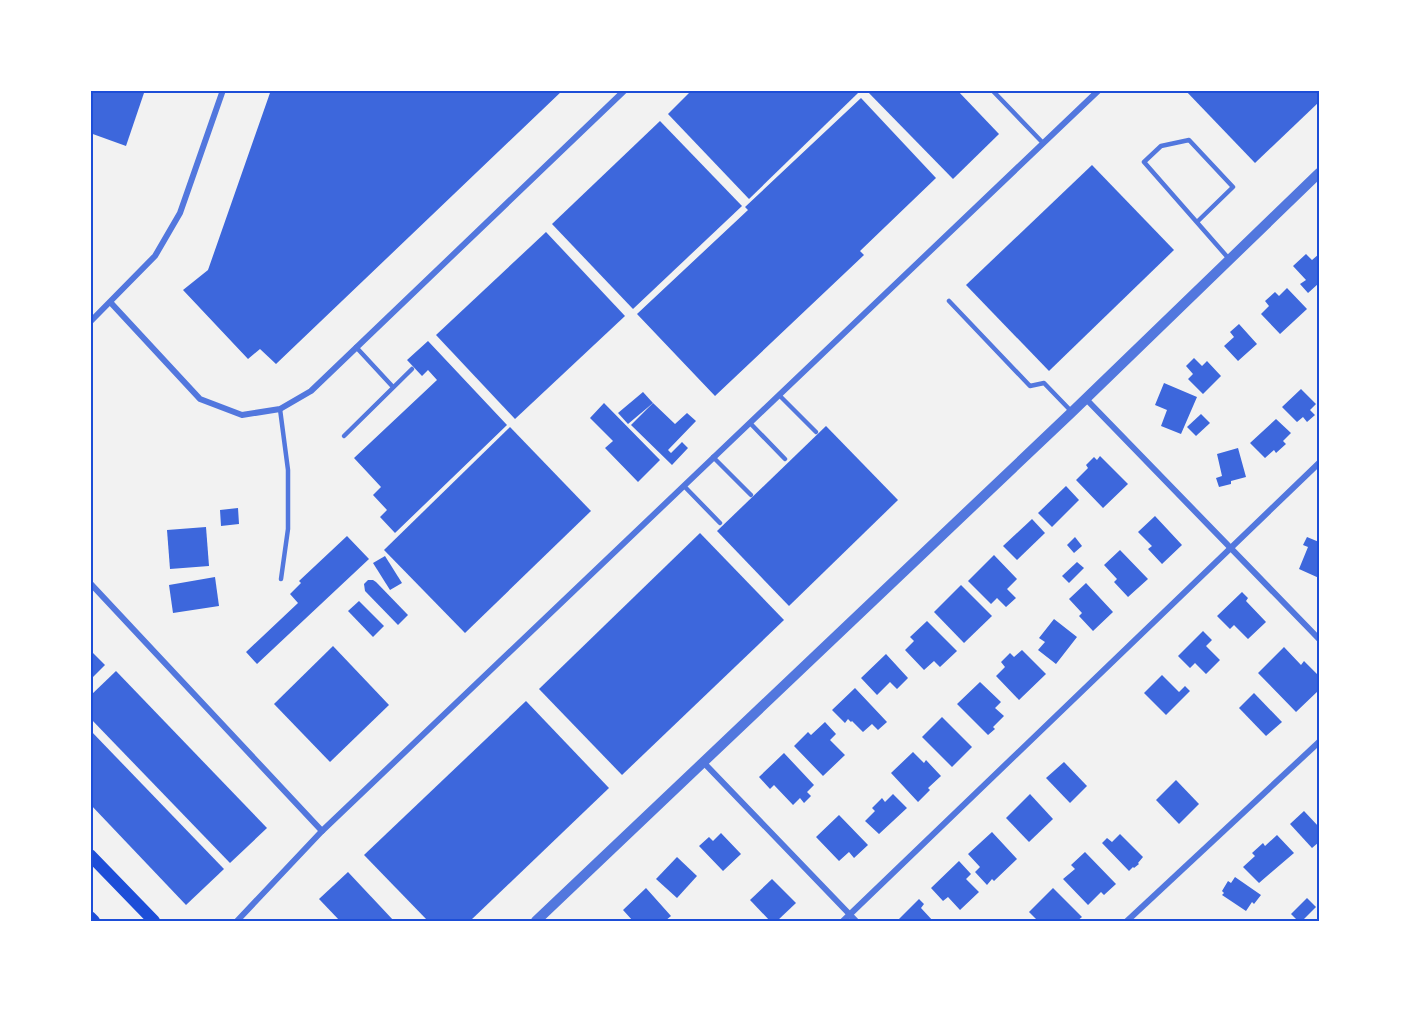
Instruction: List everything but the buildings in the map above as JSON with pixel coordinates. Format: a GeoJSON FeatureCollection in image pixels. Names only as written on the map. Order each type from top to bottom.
{"type":"FeatureCollection","features":[{"type":"Feature","properties":{"kind":"main road"},"geometry":{"type":"LineString","coordinates":[[90,855],[154,921]]}},
{"type":"Feature","properties":{"kind":"main road"},"geometry":{"type":"LineString","coordinates":[[90,917],[94,921]]}},
{"type":"Feature","properties":{"kind":"street"},"geometry":{"type":"LineString","coordinates":[[90,322],[155,256],[180,213],[223,90]]}},
{"type":"Feature","properties":{"kind":"street"},"geometry":{"type":"LineString","coordinates":[[111,303],[200,399],[242,415],[280,409],[311,391],[625,90]]}},
{"type":"Feature","properties":{"kind":"street"},"geometry":{"type":"LineString","coordinates":[[237,921],[322,831],[1099,90]]}},
{"type":"Feature","properties":{"kind":"street"},"geometry":{"type":"LineString","coordinates":[[536,921],[1086,399],[1319,173]]}},
{"type":"Feature","properties":{"kind":"street"},"geometry":{"type":"LineString","coordinates":[[1086,399],[1319,639]]}},
{"type":"Feature","properties":{"kind":"street"},"geometry":{"type":"LineString","coordinates":[[843,921],[1319,463]]}},
{"type":"Feature","properties":{"kind":"street"},"geometry":{"type":"LineString","coordinates":[[90,583],[322,831]]}},
{"type":"Feature","properties":{"kind":"street"},"geometry":{"type":"LineString","coordinates":[[1127,921],[1319,742]]}},
{"type":"Feature","properties":{"kind":"street"},"geometry":{"type":"LineString","coordinates":[[704,763],[856,921]]}},
{"type":"Feature","properties":{"kind":"lane"},"geometry":{"type":"LineString","coordinates":[[992,90],[1043,143]]}},
{"type":"Feature","properties":{"kind":"lane"},"geometry":{"type":"LineString","coordinates":[[1197,222],[1233,187],[1189,140],[1161,146],[1144,162],[1230,260]]}},
{"type":"Feature","properties":{"kind":"lane"},"geometry":{"type":"LineString","coordinates":[[950,301],[1030,386],[1044,383],[1072,412]]}},
{"type":"Feature","properties":{"kind":"lane"},"geometry":{"type":"LineString","coordinates":[[356,347],[393,387]]}},
{"type":"Feature","properties":{"kind":"lane"},"geometry":{"type":"LineString","coordinates":[[344,436],[412,369]]}},
{"type":"Feature","properties":{"kind":"lane"},"geometry":{"type":"LineString","coordinates":[[779,394],[816,432]]}},
{"type":"Feature","properties":{"kind":"lane"},"geometry":{"type":"LineString","coordinates":[[280,409],[288,470],[288,529],[281,579]]}},
{"type":"Feature","properties":{"kind":"lane"},"geometry":{"type":"LineString","coordinates":[[750,423],[785,459]]}},
{"type":"Feature","properties":{"kind":"lane"},"geometry":{"type":"LineString","coordinates":[[713,457],[751,495]]}},
{"type":"Feature","properties":{"kind":"lane"},"geometry":{"type":"LineString","coordinates":[[684,486],[720,523]]}}]}
